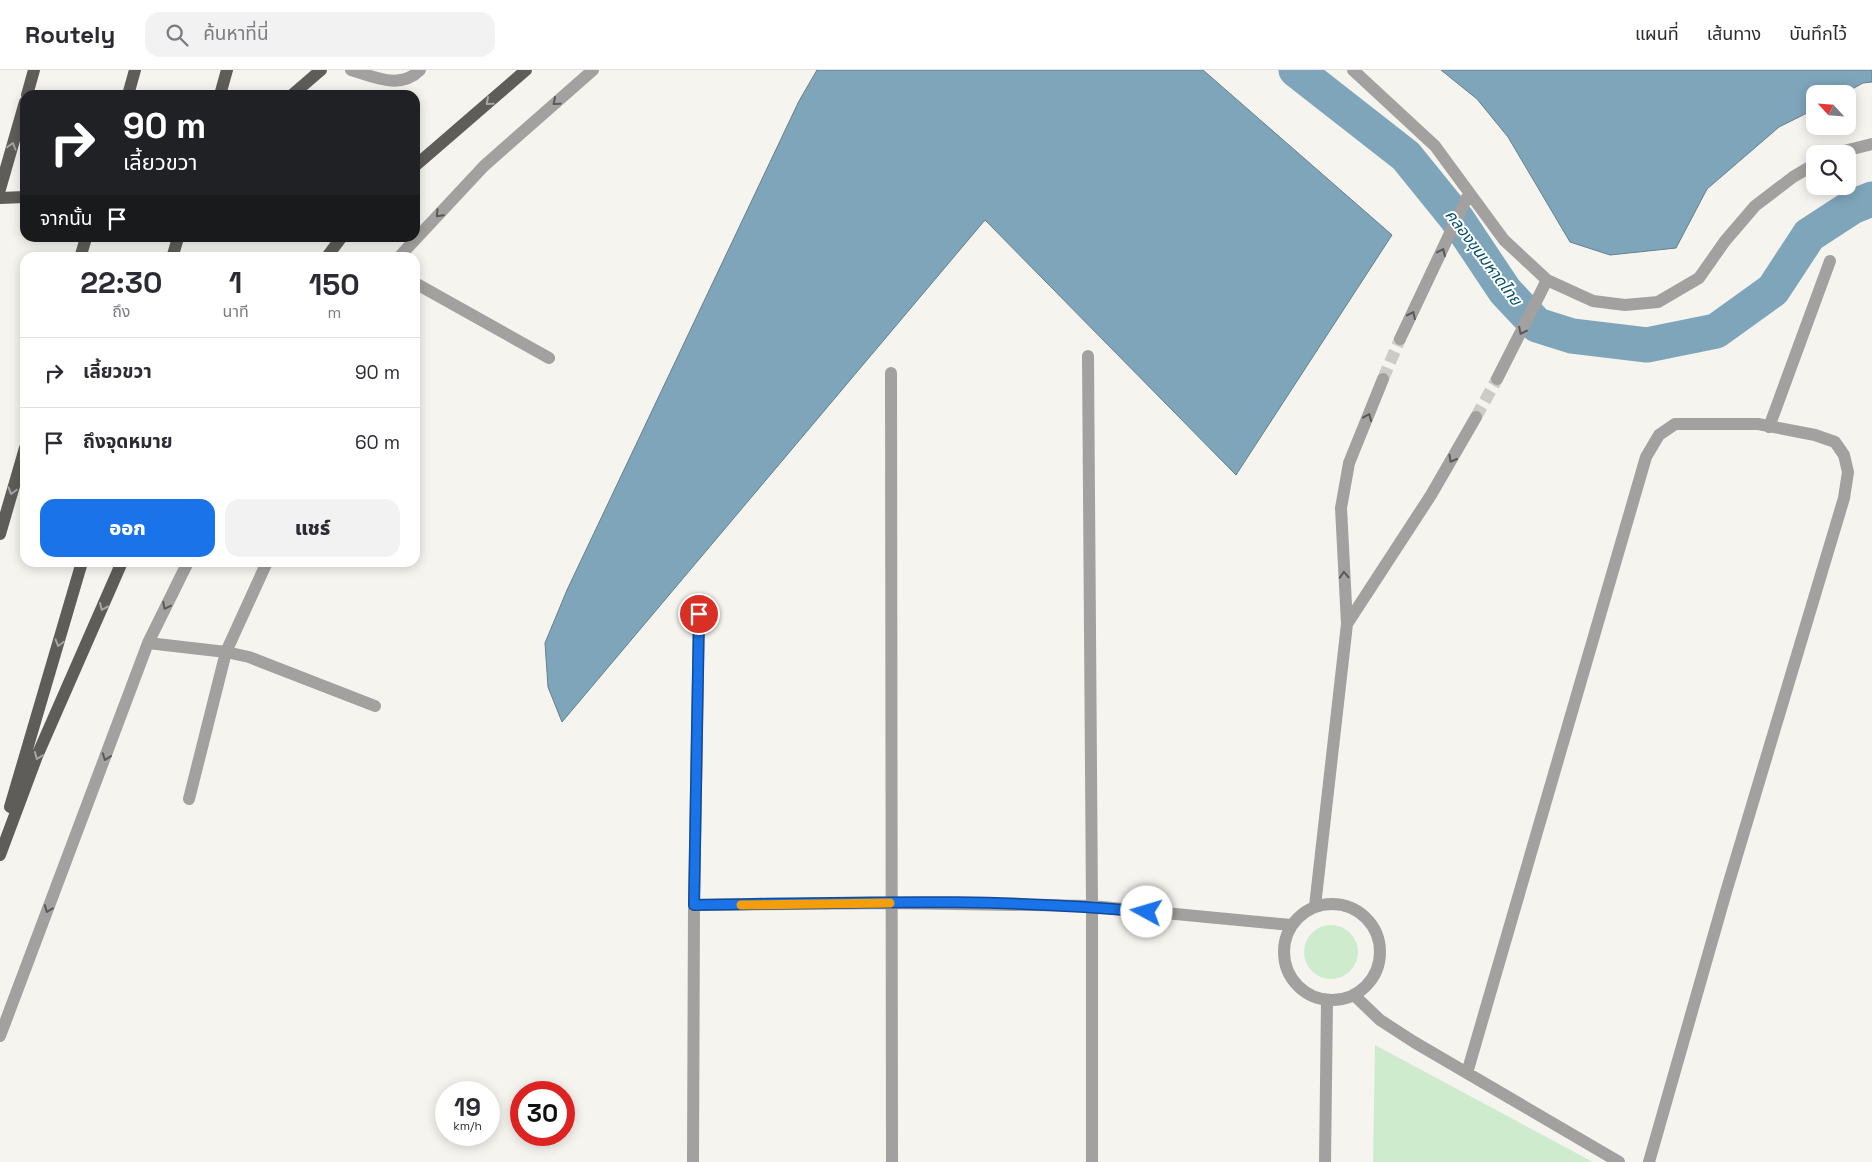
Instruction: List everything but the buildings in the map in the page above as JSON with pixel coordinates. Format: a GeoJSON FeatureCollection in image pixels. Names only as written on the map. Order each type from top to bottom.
{"type":"FeatureCollection","features":[{"type":"Feature","properties":{"kind":"main road"},"geometry":{"type":"LineString","coordinates":[[28,90],[34,70]]}},
{"type":"Feature","properties":{"kind":"main road"},"geometry":{"type":"LineString","coordinates":[[129,90],[135,70]]}},
{"type":"Feature","properties":{"kind":"main road"},"geometry":{"type":"LineString","coordinates":[[222,90],[228,70]]}},
{"type":"Feature","properties":{"kind":"main road"},"geometry":{"type":"LineString","coordinates":[[298,90],[321,70]]}},
{"type":"Feature","properties":{"kind":"main road"},"geometry":{"type":"LineString","coordinates":[[420,162],[526,70]]}},
{"type":"Feature","properties":{"kind":"main road"},"geometry":{"type":"LineString","coordinates":[[0,189],[20,119]]}},
{"type":"Feature","properties":{"kind":"main road"},"geometry":{"type":"LineString","coordinates":[[0,198],[20,197]]}},
{"type":"Feature","properties":{"kind":"main road"},"geometry":{"type":"LineString","coordinates":[[0,534],[20,465]]}},
{"type":"Feature","properties":{"kind":"main road"},"geometry":{"type":"LineString","coordinates":[[0,841],[81,567]]}},
{"type":"Feature","properties":{"kind":"main road"},"geometry":{"type":"LineString","coordinates":[[0,855],[37,756],[120,567]]}},
{"type":"Feature","properties":{"kind":"street"},"geometry":{"type":"LineString","coordinates":[[351,70],[386,80],[403,81],[420,70]]}},
{"type":"Feature","properties":{"kind":"street"},"geometry":{"type":"LineString","coordinates":[[420,234],[484,166],[593,70]]}},
{"type":"Feature","properties":{"kind":"street"},"geometry":{"type":"LineString","coordinates":[[1353,70],[1436,146],[1504,240],[1547,280],[1593,301],[1625,304],[1658,302],[1698,278],[1725,241],[1755,206],[1806,169]]}},
{"type":"Feature","properties":{"kind":"street"},"geometry":{"type":"LineString","coordinates":[[1856,148],[1872,144]]}},
{"type":"Feature","properties":{"kind":"street"},"geometry":{"type":"LineString","coordinates":[[1400,339],[1469,193]]}},
{"type":"Feature","properties":{"kind":"street"},"geometry":{"type":"LineString","coordinates":[[404,252],[413,242]]}},
{"type":"Feature","properties":{"kind":"street"},"geometry":{"type":"LineString","coordinates":[[1769,427],[1830,261]]}},
{"type":"Feature","properties":{"kind":"street"},"geometry":{"type":"LineString","coordinates":[[1497,379],[1547,280]]}},
{"type":"Feature","properties":{"kind":"street"},"geometry":{"type":"LineString","coordinates":[[420,286],[549,358]]}},
{"type":"Feature","properties":{"kind":"street"},"geometry":{"type":"LineString","coordinates":[[1088,356],[1092,1162]]}},
{"type":"Feature","properties":{"kind":"street"},"geometry":{"type":"LineString","coordinates":[[891,373],[890,903],[892,1162]]}},
{"type":"Feature","properties":{"kind":"street"},"geometry":{"type":"LineString","coordinates":[[1315,906],[1347,624],[1341,508],[1349,463],[1383,379]]}},
{"type":"Feature","properties":{"kind":"street"},"geometry":{"type":"LineString","coordinates":[[1347,624],[1431,495],[1476,417]]}},
{"type":"Feature","properties":{"kind":"street"},"geometry":{"type":"LineString","coordinates":[[1467,1073],[1646,457],[1659,435],[1675,424],[1758,424],[1816,435],[1835,442],[1844,455],[1848,472],[1845,490],[1649,1162]]}},
{"type":"Feature","properties":{"kind":"street"},"geometry":{"type":"LineString","coordinates":[[0,1036],[148,643],[186,567]]}},
{"type":"Feature","properties":{"kind":"street"},"geometry":{"type":"LineString","coordinates":[[189,799],[226,652],[265,567]]}},
{"type":"Feature","properties":{"kind":"street"},"geometry":{"type":"LineString","coordinates":[[693,1162],[694,905],[699,614]]}},
{"type":"Feature","properties":{"kind":"street"},"geometry":{"type":"LineString","coordinates":[[148,643],[226,652],[249,657],[375,706]]}},
{"type":"Feature","properties":{"kind":"street"},"geometry":{"type":"LineString","coordinates":[[694,905],[890,903],[1092,906],[1292,925]]}},
{"type":"Feature","properties":{"kind":"street"},"geometry":{"type":"LineString","coordinates":[[1333,904],[1351,907],[1366,918],[1376,932],[1380,950],[1378,968],[1368,984],[1354,995],[1341,1000],[1327,1001],[1313,997],[1301,990],[1285,966],[1283,952],[1285,938],[1292,925],[1302,914],[1315,906],[1333,904]]}},
{"type":"Feature","properties":{"kind":"street"},"geometry":{"type":"LineString","coordinates":[[1354,995],[1380,1020],[1619,1162]]}},
{"type":"Feature","properties":{"kind":"street"},"geometry":{"type":"LineString","coordinates":[[1325,1162],[1327,1001]]}},
{"type":"Feature","properties":{"kind":"green space"},"geometry":{"type":"Polygon","coordinates":[[[1331,925],[1341,927],[1350,933],[1356,942],[1358,952],[1356,962],[1350,971],[1341,977],[1331,979],[1321,977],[1312,971],[1306,962],[1304,952],[1306,942],[1312,933],[1321,927],[1331,925]]]}},
{"type":"Feature","properties":{"kind":"green space"},"geometry":{"type":"Polygon","coordinates":[[[1375,1045],[1593,1162],[1373,1162],[1375,1045]]]}},
{"type":"Feature","properties":{"kind":"water"},"geometry":{"type":"Polygon","coordinates":[[[817,70],[1203,70],[1392,235],[1236,475],[985,220],[562,722],[548,687],[545,643],[567,590],[799,101],[817,70]]]}},
{"type":"Feature","properties":{"kind":"water"},"geometry":{"type":"Polygon","coordinates":[[[1441,70],[1872,70],[1872,82],[1863,83],[1856,87],[1856,85],[1806,85],[1806,114],[1779,127],[1707,189],[1676,248],[1610,255],[1570,242],[1508,137],[1477,99],[1441,70]]]}},
{"type":"Feature","properties":{"kind":"waterway","name":"คลองขุนมหาดไทย"},"geometry":{"type":"LineString","coordinates":[[1296,70],[1406,156],[1457,219],[1505,291],[1537,325],[1572,336],[1647,345],[1716,331],[1773,290],[1809,235],[1852,207],[1872,199]]}},
{"type":"Feature","properties":{"kind":"tunnel"},"geometry":{"type":"LineString","coordinates":[[1383,379],[1400,339]]}},
{"type":"Feature","properties":{"kind":"tunnel"},"geometry":{"type":"LineString","coordinates":[[1476,417],[1497,379]]}},
{"type":"Feature","properties":{"kind":"slow traffic"},"geometry":{"type":"LineString","coordinates":[[741,905],[890,903]]}},
{"type":"Feature","properties":{"kind":"route"},"geometry":{"type":"LineString","coordinates":[[699,614],[694,905],[890,903],[1092,906],[1147,912]]}}]}
